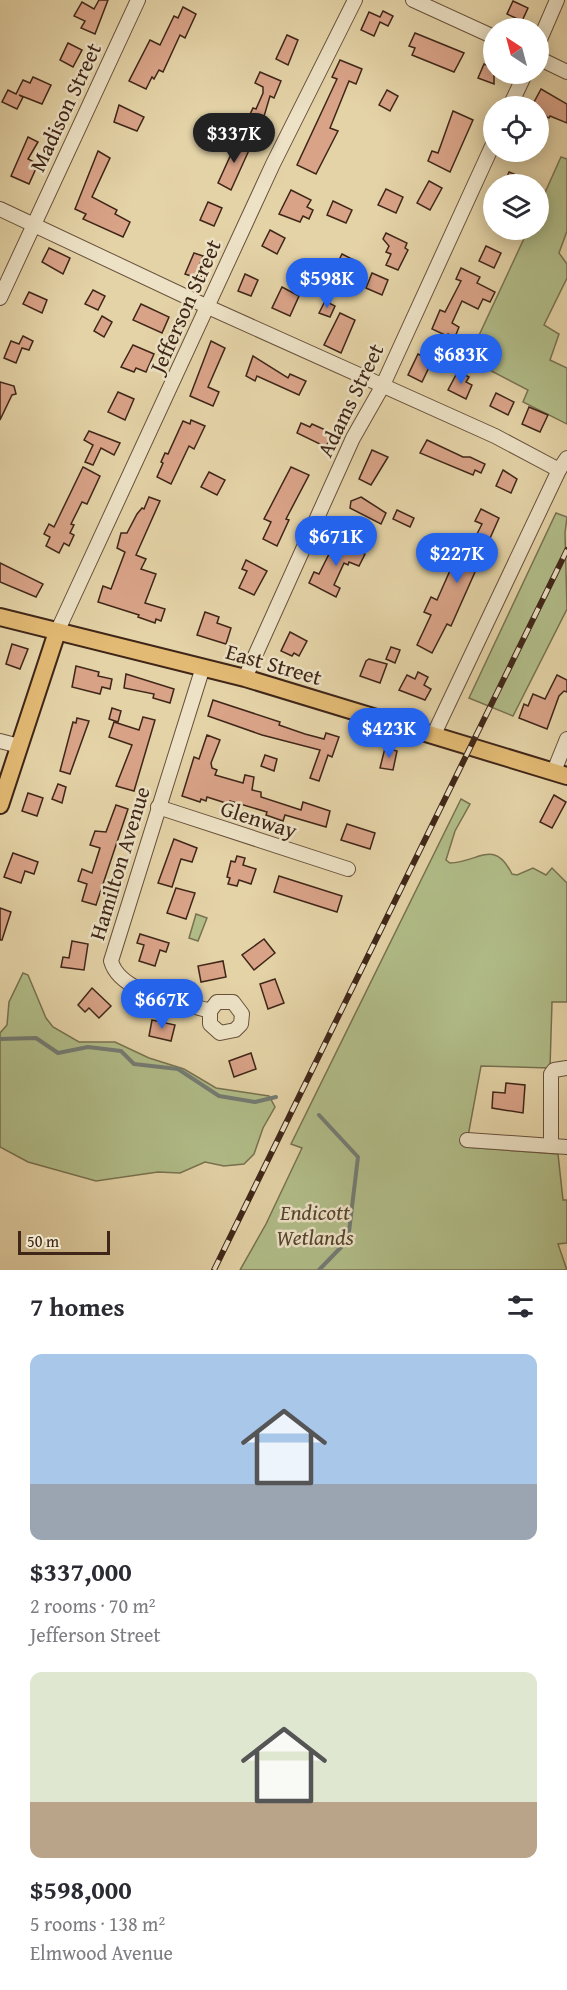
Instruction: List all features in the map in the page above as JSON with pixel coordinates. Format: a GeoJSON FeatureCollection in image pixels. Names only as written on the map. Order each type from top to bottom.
{"type":"FeatureCollection","features":[{"type":"Feature","properties":{"kind":"main road","name":"East Street"},"geometry":{"type":"LineString","coordinates":[[0,617],[245,678],[560,774]]}},
{"type":"Feature","properties":{"kind":"main road"},"geometry":{"type":"LineString","coordinates":[[0,805],[57,632]]}},
{"type":"Feature","properties":{"kind":"street","name":"Madison Street"},"geometry":{"type":"LineString","coordinates":[[0,298],[138,0]]}},
{"type":"Feature","properties":{"kind":"street","name":"Jefferson Street"},"geometry":{"type":"LineString","coordinates":[[57,632],[273,164],[355,0]]}},
{"type":"Feature","properties":{"kind":"street"},"geometry":{"type":"LineString","coordinates":[[413,0],[483,32]]}},
{"type":"Feature","properties":{"kind":"street"},"geometry":{"type":"LineString","coordinates":[[549,19],[557,0]]}},
{"type":"Feature","properties":{"kind":"street"},"geometry":{"type":"LineString","coordinates":[[549,63],[567,72]]}},
{"type":"Feature","properties":{"kind":"street","name":"Adams Street"},"geometry":{"type":"LineString","coordinates":[[245,678],[353,438],[382,387],[485,162]]}},
{"type":"Feature","properties":{"kind":"street"},"geometry":{"type":"LineString","coordinates":[[0,209],[382,387],[495,436],[559,470]]}},
{"type":"Feature","properties":{"kind":"street"},"geometry":{"type":"LineString","coordinates":[[434,734],[559,470],[567,458]]}},
{"type":"Feature","properties":{"kind":"street","name":"Hamilton Avenue"},"geometry":{"type":"LineString","coordinates":[[203,667],[111,961],[114,972],[128,985],[210,1011]]}},
{"type":"Feature","properties":{"kind":"street"},"geometry":{"type":"LineString","coordinates":[[560,774],[567,739]]}},
{"type":"Feature","properties":{"kind":"street"},"geometry":{"type":"LineString","coordinates":[[0,741],[19,746]]}},
{"type":"Feature","properties":{"kind":"street","name":"Glenway"},"geometry":{"type":"LineString","coordinates":[[158,807],[348,869]]}},
{"type":"Feature","properties":{"kind":"street"},"geometry":{"type":"LineString","coordinates":[[551,1146],[551,1074],[554,1070],[567,1068]]}},
{"type":"Feature","properties":{"kind":"street"},"geometry":{"type":"LineString","coordinates":[[467,1140],[567,1147]]}},
{"type":"Feature","properties":{"kind":"green space"},"geometry":{"type":"Polygon","coordinates":[[[561,157],[567,159],[567,231],[559,253],[567,264],[567,278],[544,325],[559,334],[550,360],[567,368],[567,424],[523,402],[528,390],[468,359],[523,240],[549,240],[549,184],[561,157]]]}},
{"type":"Feature","properties":{"kind":"green space"},"geometry":{"type":"Polygon","coordinates":[[[556,513],[567,517],[565,533],[567,609],[513,716],[469,698],[556,513]]]}},
{"type":"Feature","properties":{"kind":"green space","name":"Endicott Wetlands"},"geometry":{"type":"Polygon","coordinates":[[[461,799],[470,804],[455,831],[446,860],[450,863],[460,862],[492,854],[505,863],[512,874],[517,875],[533,868],[546,875],[552,868],[567,883],[567,1002],[552,1002],[550,1068],[481,1066],[466,1147],[558,1154],[563,1200],[567,1200],[567,1243],[558,1244],[567,1270],[240,1270],[266,1224],[302,1148],[291,1144],[461,799]]]}},
{"type":"Feature","properties":{"kind":"green space"},"geometry":{"type":"Polygon","coordinates":[[[196,914],[207,918],[198,941],[189,938],[196,914]]]}},
{"type":"Feature","properties":{"kind":"green space"},"geometry":{"type":"Polygon","coordinates":[[[23,973],[28,975],[46,1018],[53,1027],[79,1042],[115,1042],[149,1058],[184,1069],[216,1088],[269,1096],[275,1107],[263,1128],[254,1154],[244,1164],[224,1166],[205,1162],[180,1173],[158,1172],[96,1181],[28,1162],[0,1147],[0,1033],[7,1025],[9,1002],[23,973]]]}},
{"type":"Feature","properties":{"kind":"building"},"geometry":{"type":"Polygon","coordinates":[[[99,0],[108,0],[95,34],[81,28],[85,21],[74,16],[82,2],[94,9],[99,0]]]}},
{"type":"Feature","properties":{"kind":"building"},"geometry":{"type":"Polygon","coordinates":[[[513,1],[528,8],[523,18],[516,18],[507,14],[513,1]]]}},
{"type":"Feature","properties":{"kind":"building"},"geometry":{"type":"Polygon","coordinates":[[[183,7],[196,14],[185,38],[180,35],[163,72],[159,70],[154,79],[152,77],[146,89],[129,81],[150,40],[160,45],[174,16],[178,18],[183,7]]]}},
{"type":"Feature","properties":{"kind":"building"},"geometry":{"type":"Polygon","coordinates":[[[383,11],[393,16],[388,26],[380,22],[374,36],[361,30],[369,12],[380,17],[383,11]]]}},
{"type":"Feature","properties":{"kind":"building"},"geometry":{"type":"Polygon","coordinates":[[[415,33],[464,53],[454,72],[412,55],[415,48],[409,46],[415,33]]]}},
{"type":"Feature","properties":{"kind":"building"},"geometry":{"type":"Polygon","coordinates":[[[287,35],[298,40],[288,65],[276,59],[287,35]]]}},
{"type":"Feature","properties":{"kind":"building"},"geometry":{"type":"Polygon","coordinates":[[[68,43],[82,50],[73,67],[60,60],[68,43]]]}},
{"type":"Feature","properties":{"kind":"building"},"geometry":{"type":"Polygon","coordinates":[[[340,60],[362,69],[356,84],[349,81],[330,128],[338,131],[316,174],[297,165],[337,79],[332,77],[340,60]]]}},
{"type":"Feature","properties":{"kind":"building"},"geometry":{"type":"Polygon","coordinates":[[[483,66],[483,80],[478,78],[483,66]]]}},
{"type":"Feature","properties":{"kind":"building"},"geometry":{"type":"Polygon","coordinates":[[[260,72],[281,81],[274,98],[270,96],[260,130],[246,123],[263,93],[263,87],[255,83],[260,72]]]}},
{"type":"Feature","properties":{"kind":"building"},"geometry":{"type":"Polygon","coordinates":[[[33,77],[51,85],[42,104],[19,95],[23,97],[17,109],[2,102],[8,90],[16,94],[23,80],[30,83],[33,77]]]}},
{"type":"Feature","properties":{"kind":"building"},"geometry":{"type":"Polygon","coordinates":[[[541,89],[567,104],[567,123],[550,116],[549,118],[549,96],[537,96],[541,89]]]}},
{"type":"Feature","properties":{"kind":"building"},"geometry":{"type":"Polygon","coordinates":[[[387,90],[398,96],[390,111],[379,105],[387,90]]]}},
{"type":"Feature","properties":{"kind":"building"},"geometry":{"type":"Polygon","coordinates":[[[119,105],[144,117],[137,131],[114,122],[119,105]]]}},
{"type":"Feature","properties":{"kind":"building"},"geometry":{"type":"Polygon","coordinates":[[[453,111],[473,120],[450,172],[428,161],[432,151],[438,153],[453,111]]]}},
{"type":"Feature","properties":{"kind":"building"},"geometry":{"type":"Polygon","coordinates":[[[28,137],[38,142],[28,159],[38,164],[29,184],[11,176],[28,137]]]}},
{"type":"Feature","properties":{"kind":"building"},"geometry":{"type":"Polygon","coordinates":[[[231,140],[250,148],[231,190],[218,183],[232,152],[226,150],[231,140]]]}},
{"type":"Feature","properties":{"kind":"building"},"geometry":{"type":"Polygon","coordinates":[[[98,151],[110,158],[92,197],[117,210],[115,214],[130,222],[123,237],[83,219],[86,214],[75,209],[98,151]]]}},
{"type":"Feature","properties":{"kind":"building"},"geometry":{"type":"Polygon","coordinates":[[[429,181],[442,188],[430,210],[417,203],[429,181]]]}},
{"type":"Feature","properties":{"kind":"building"},"geometry":{"type":"Polygon","coordinates":[[[386,189],[403,197],[396,213],[378,205],[386,189]]]}},
{"type":"Feature","properties":{"kind":"building"},"geometry":{"type":"Polygon","coordinates":[[[291,190],[311,200],[307,207],[313,210],[309,219],[303,216],[300,222],[279,214],[291,190]]]}},
{"type":"Feature","properties":{"kind":"building"},"geometry":{"type":"Polygon","coordinates":[[[333,201],[352,210],[346,223],[327,215],[333,201]]]}},
{"type":"Feature","properties":{"kind":"building"},"geometry":{"type":"Polygon","coordinates":[[[208,202],[222,208],[214,226],[200,220],[208,202]]]}},
{"type":"Feature","properties":{"kind":"building"},"geometry":{"type":"Polygon","coordinates":[[[270,230],[285,238],[277,254],[262,246],[270,230]]]}},
{"type":"Feature","properties":{"kind":"building"},"geometry":{"type":"Polygon","coordinates":[[[386,233],[407,243],[405,248],[408,250],[398,270],[386,265],[391,254],[386,252],[389,246],[383,239],[386,233]]]}},
{"type":"Feature","properties":{"kind":"building"},"geometry":{"type":"Polygon","coordinates":[[[486,246],[501,253],[494,268],[479,261],[486,246]]]}},
{"type":"Feature","properties":{"kind":"building"},"geometry":{"type":"Polygon","coordinates":[[[49,248],[70,258],[63,274],[42,262],[49,248]]]}},
{"type":"Feature","properties":{"kind":"building"},"geometry":{"type":"Polygon","coordinates":[[[194,253],[203,256],[200,264],[206,267],[200,279],[185,274],[194,253]]]}},
{"type":"Feature","properties":{"kind":"building"},"geometry":{"type":"Polygon","coordinates":[[[342,254],[354,260],[349,270],[337,264],[342,254]]]}},
{"type":"Feature","properties":{"kind":"building"},"geometry":{"type":"Polygon","coordinates":[[[461,268],[480,277],[477,283],[495,292],[490,302],[483,299],[478,309],[462,301],[452,323],[459,327],[455,337],[448,334],[447,336],[432,329],[440,310],[445,312],[461,281],[456,279],[461,268]]]}},
{"type":"Feature","properties":{"kind":"building"},"geometry":{"type":"Polygon","coordinates":[[[372,273],[388,280],[382,295],[366,288],[372,273]]]}},
{"type":"Feature","properties":{"kind":"building"},"geometry":{"type":"Polygon","coordinates":[[[245,274],[258,280],[251,296],[238,291],[245,274]]]}},
{"type":"Feature","properties":{"kind":"building"},"geometry":{"type":"Polygon","coordinates":[[[282,287],[299,296],[290,316],[272,308],[282,287]]]}},
{"type":"Feature","properties":{"kind":"building"},"geometry":{"type":"Polygon","coordinates":[[[93,290],[105,296],[98,310],[85,304],[93,290]]]}},
{"type":"Feature","properties":{"kind":"building"},"geometry":{"type":"Polygon","coordinates":[[[29,292],[47,300],[42,313],[23,304],[29,292]]]}},
{"type":"Feature","properties":{"kind":"building"},"geometry":{"type":"Polygon","coordinates":[[[325,301],[335,306],[330,317],[319,313],[325,301]]]}},
{"type":"Feature","properties":{"kind":"building"},"geometry":{"type":"Polygon","coordinates":[[[141,304],[169,317],[162,333],[133,320],[141,304]]]}},
{"type":"Feature","properties":{"kind":"building"},"geometry":{"type":"Polygon","coordinates":[[[340,313],[355,320],[341,353],[324,345],[340,313]]]}},
{"type":"Feature","properties":{"kind":"building"},"geometry":{"type":"Polygon","coordinates":[[[102,316],[112,322],[104,337],[94,331],[102,316]]]}},
{"type":"Feature","properties":{"kind":"building"},"geometry":{"type":"Polygon","coordinates":[[[23,336],[33,341],[29,350],[22,348],[16,363],[4,358],[11,341],[19,344],[23,336]]]}},
{"type":"Feature","properties":{"kind":"building"},"geometry":{"type":"Polygon","coordinates":[[[211,341],[225,348],[208,387],[219,392],[213,406],[190,396],[211,341]]]}},
{"type":"Feature","properties":{"kind":"building"},"geometry":{"type":"Polygon","coordinates":[[[133,345],[154,354],[146,372],[136,368],[134,372],[121,367],[133,345]]]}},
{"type":"Feature","properties":{"kind":"building"},"geometry":{"type":"Polygon","coordinates":[[[418,354],[432,361],[422,382],[408,375],[418,354]]]}},
{"type":"Feature","properties":{"kind":"building"},"geometry":{"type":"Polygon","coordinates":[[[253,356],[288,378],[290,374],[306,381],[299,395],[257,376],[255,381],[246,376],[253,356]]]}},
{"type":"Feature","properties":{"kind":"building"},"geometry":{"type":"Polygon","coordinates":[[[458,371],[469,377],[466,382],[472,385],[466,399],[448,390],[458,371]]]}},
{"type":"Feature","properties":{"kind":"building"},"geometry":{"type":"Polygon","coordinates":[[[0,382],[14,386],[16,394],[12,395],[0,420],[0,382]]]}},
{"type":"Feature","properties":{"kind":"building"},"geometry":{"type":"Polygon","coordinates":[[[118,392],[134,399],[125,420],[108,412],[118,392]]]}},
{"type":"Feature","properties":{"kind":"building"},"geometry":{"type":"Polygon","coordinates":[[[496,393],[514,402],[508,415],[490,406],[496,393]]]}},
{"type":"Feature","properties":{"kind":"building"},"geometry":{"type":"Polygon","coordinates":[[[529,407],[548,415],[540,432],[522,424],[529,407]]]}},
{"type":"Feature","properties":{"kind":"building"},"geometry":{"type":"Polygon","coordinates":[[[191,420],[205,426],[194,449],[189,446],[171,484],[157,477],[163,463],[161,462],[165,453],[168,454],[183,421],[190,424],[191,420]]]}},
{"type":"Feature","properties":{"kind":"building"},"geometry":{"type":"Polygon","coordinates":[[[301,423],[310,427],[312,424],[332,433],[326,447],[297,433],[301,423]]]}},
{"type":"Feature","properties":{"kind":"building"},"geometry":{"type":"Polygon","coordinates":[[[89,431],[120,443],[114,455],[101,448],[93,465],[85,462],[93,445],[84,440],[89,431]]]}},
{"type":"Feature","properties":{"kind":"building"},"geometry":{"type":"Polygon","coordinates":[[[427,440],[463,457],[470,457],[485,464],[481,473],[475,470],[473,475],[420,453],[427,440]]]}},
{"type":"Feature","properties":{"kind":"building"},"geometry":{"type":"Polygon","coordinates":[[[372,450],[388,457],[371,485],[359,479],[372,450]]]}},
{"type":"Feature","properties":{"kind":"building"},"geometry":{"type":"Polygon","coordinates":[[[83,467],[100,476],[87,504],[82,502],[71,524],[74,525],[70,533],[74,535],[69,546],[64,543],[59,553],[46,546],[50,537],[44,534],[49,524],[54,527],[83,467]]]}},
{"type":"Feature","properties":{"kind":"building"},"geometry":{"type":"Polygon","coordinates":[[[291,467],[309,475],[286,519],[289,520],[277,546],[263,539],[271,522],[264,519],[291,467]]]}},
{"type":"Feature","properties":{"kind":"building"},"geometry":{"type":"Polygon","coordinates":[[[503,470],[517,479],[511,493],[496,486],[503,470]]]}},
{"type":"Feature","properties":{"kind":"building"},"geometry":{"type":"Polygon","coordinates":[[[209,472],[225,480],[217,495],[201,487],[209,472]]]}},
{"type":"Feature","properties":{"kind":"building"},"geometry":{"type":"Polygon","coordinates":[[[149,497],[160,501],[136,555],[146,559],[141,569],[156,574],[145,603],[165,609],[161,621],[156,619],[155,623],[138,617],[139,615],[98,602],[103,586],[111,589],[125,552],[117,548],[121,533],[127,533],[137,514],[142,508],[144,509],[149,497]]]}},
{"type":"Feature","properties":{"kind":"building"},"geometry":{"type":"Polygon","coordinates":[[[361,497],[386,513],[381,524],[350,508],[351,501],[361,497]]]}},
{"type":"Feature","properties":{"kind":"building"},"geometry":{"type":"Polygon","coordinates":[[[481,509],[499,518],[451,626],[447,624],[432,653],[417,645],[431,615],[424,612],[431,597],[437,600],[456,557],[458,558],[466,541],[472,544],[482,524],[475,521],[481,509]]]}},
{"type":"Feature","properties":{"kind":"building"},"geometry":{"type":"Polygon","coordinates":[[[397,510],[414,518],[410,527],[393,519],[397,510]]]}},
{"type":"Feature","properties":{"kind":"building"},"geometry":{"type":"Polygon","coordinates":[[[336,540],[365,554],[359,566],[349,562],[348,565],[344,563],[334,585],[340,588],[336,597],[309,583],[314,572],[319,574],[336,540]]]}},
{"type":"Feature","properties":{"kind":"building"},"geometry":{"type":"Polygon","coordinates":[[[246,560],[267,571],[254,595],[239,588],[247,571],[242,569],[246,560]]]}},
{"type":"Feature","properties":{"kind":"building"},"geometry":{"type":"Polygon","coordinates":[[[0,563],[43,584],[36,597],[0,582],[0,563]]]}},
{"type":"Feature","properties":{"kind":"building"},"geometry":{"type":"Polygon","coordinates":[[[205,612],[219,617],[217,623],[231,628],[226,644],[197,635],[205,612]]]}},
{"type":"Feature","properties":{"kind":"building"},"geometry":{"type":"Polygon","coordinates":[[[290,632],[307,641],[299,656],[294,653],[292,656],[281,651],[290,632]]]}},
{"type":"Feature","properties":{"kind":"building"},"geometry":{"type":"Polygon","coordinates":[[[12,644],[28,649],[20,669],[6,664],[12,644]]]}},
{"type":"Feature","properties":{"kind":"building"},"geometry":{"type":"Polygon","coordinates":[[[391,647],[400,650],[395,663],[386,659],[391,647]]]}},
{"type":"Feature","properties":{"kind":"building"},"geometry":{"type":"Polygon","coordinates":[[[369,659],[387,664],[380,683],[360,676],[369,659]]]}},
{"type":"Feature","properties":{"kind":"building"},"geometry":{"type":"Polygon","coordinates":[[[76,666],[99,672],[98,676],[112,679],[110,689],[102,687],[100,694],[72,687],[76,666]]]}},
{"type":"Feature","properties":{"kind":"building"},"geometry":{"type":"Polygon","coordinates":[[[418,672],[428,677],[424,685],[431,689],[425,700],[399,690],[407,675],[415,679],[418,672]]]}},
{"type":"Feature","properties":{"kind":"building"},"geometry":{"type":"Polygon","coordinates":[[[126,674],[174,689],[170,703],[153,698],[154,694],[124,688],[126,674]]]}},
{"type":"Feature","properties":{"kind":"building"},"geometry":{"type":"Polygon","coordinates":[[[557,675],[567,680],[567,692],[564,691],[559,696],[547,729],[519,718],[524,704],[528,706],[533,694],[545,699],[557,675]]]}},
{"type":"Feature","properties":{"kind":"building"},"geometry":{"type":"Polygon","coordinates":[[[213,700],[280,722],[279,725],[305,734],[324,739],[326,733],[339,737],[332,757],[328,755],[319,781],[310,778],[320,750],[262,735],[208,716],[213,700]]]}},
{"type":"Feature","properties":{"kind":"building"},"geometry":{"type":"Polygon","coordinates":[[[112,708],[121,711],[118,722],[109,719],[112,708]]]}},
{"type":"Feature","properties":{"kind":"building"},"geometry":{"type":"Polygon","coordinates":[[[143,717],[155,720],[134,791],[116,786],[132,745],[109,737],[114,722],[139,730],[143,717]]]}},
{"type":"Feature","properties":{"kind":"building"},"geometry":{"type":"Polygon","coordinates":[[[77,718],[89,721],[70,774],[60,771],[73,722],[76,723],[77,718]]]}},
{"type":"Feature","properties":{"kind":"building"},"geometry":{"type":"Polygon","coordinates":[[[207,735],[220,740],[211,763],[212,768],[217,770],[215,775],[243,783],[245,775],[254,777],[252,790],[261,792],[261,797],[301,810],[303,802],[330,811],[326,827],[285,815],[283,821],[266,815],[267,812],[230,801],[229,804],[207,797],[206,801],[201,799],[200,802],[182,796],[194,757],[199,759],[207,735]]]}},
{"type":"Feature","properties":{"kind":"building"},"geometry":{"type":"Polygon","coordinates":[[[385,748],[397,751],[393,770],[380,768],[385,748]]]}},
{"type":"Feature","properties":{"kind":"building"},"geometry":{"type":"Polygon","coordinates":[[[265,755],[277,759],[274,771],[261,766],[265,755]]]}},
{"type":"Feature","properties":{"kind":"building"},"geometry":{"type":"Polygon","coordinates":[[[58,784],[66,787],[62,803],[52,799],[58,784]]]}},
{"type":"Feature","properties":{"kind":"building"},"geometry":{"type":"Polygon","coordinates":[[[28,793],[43,798],[37,816],[22,811],[28,793]]]}},
{"type":"Feature","properties":{"kind":"building"},"geometry":{"type":"Polygon","coordinates":[[[554,795],[566,802],[552,828],[540,822],[554,795]]]}},
{"type":"Feature","properties":{"kind":"building"},"geometry":{"type":"Polygon","coordinates":[[[116,805],[128,809],[96,905],[82,901],[87,884],[78,881],[82,869],[92,873],[100,848],[90,845],[95,831],[106,832],[116,805]]]}},
{"type":"Feature","properties":{"kind":"building"},"geometry":{"type":"Polygon","coordinates":[[[347,824],[375,833],[370,849],[341,840],[347,824]]]}},
{"type":"Feature","properties":{"kind":"building"},"geometry":{"type":"Polygon","coordinates":[[[174,839],[197,848],[192,862],[181,859],[172,887],[158,883],[174,839]]]}},
{"type":"Feature","properties":{"kind":"building"},"geometry":{"type":"Polygon","coordinates":[[[13,853],[38,862],[34,874],[25,871],[21,883],[4,877],[13,853]]]}},
{"type":"Feature","properties":{"kind":"building"},"geometry":{"type":"Polygon","coordinates":[[[237,856],[245,858],[243,865],[256,869],[251,884],[239,880],[237,886],[228,884],[230,878],[227,877],[231,861],[235,862],[237,856]]]}},
{"type":"Feature","properties":{"kind":"building"},"geometry":{"type":"Polygon","coordinates":[[[279,876],[342,896],[337,912],[274,892],[279,876]]]}},
{"type":"Feature","properties":{"kind":"building"},"geometry":{"type":"Polygon","coordinates":[[[176,888],[195,893],[186,919],[167,913],[176,888]]]}},
{"type":"Feature","properties":{"kind":"building"},"geometry":{"type":"Polygon","coordinates":[[[0,908],[11,912],[2,940],[0,940],[0,908]]]}},
{"type":"Feature","properties":{"kind":"building"},"geometry":{"type":"Polygon","coordinates":[[[140,934],[169,943],[166,952],[160,950],[155,966],[139,961],[144,945],[137,943],[140,934]]]}},
{"type":"Feature","properties":{"kind":"building"},"geometry":{"type":"Polygon","coordinates":[[[264,939],[275,953],[254,970],[242,955],[264,939]]]}},
{"type":"Feature","properties":{"kind":"building"},"geometry":{"type":"Polygon","coordinates":[[[72,941],[88,944],[84,970],[61,967],[63,957],[69,958],[72,941]]]}},
{"type":"Feature","properties":{"kind":"building"},"geometry":{"type":"Polygon","coordinates":[[[223,961],[226,977],[201,982],[198,966],[223,961]]]}},
{"type":"Feature","properties":{"kind":"building"},"geometry":{"type":"Polygon","coordinates":[[[275,979],[284,1003],[268,1009],[260,984],[275,979]]]}},
{"type":"Feature","properties":{"kind":"building"},"geometry":{"type":"Polygon","coordinates":[[[92,988],[111,1006],[99,1018],[89,1008],[85,1012],[78,1005],[92,988]]]}},
{"type":"Feature","properties":{"kind":"building"},"geometry":{"type":"Polygon","coordinates":[[[152,1020],[175,1025],[171,1041],[149,1036],[152,1020]]]}},
{"type":"Feature","properties":{"kind":"building"},"geometry":{"type":"Polygon","coordinates":[[[251,1053],[256,1069],[234,1077],[229,1061],[251,1053]]]}},
{"type":"Feature","properties":{"kind":"building"},"geometry":{"type":"Polygon","coordinates":[[[506,1083],[525,1085],[523,1113],[492,1108],[493,1092],[505,1093],[506,1083]]]}},
{"type":"Feature","properties":{"kind":"waterway"},"geometry":{"type":"LineString","coordinates":[[0,1039],[36,1038],[58,1053],[88,1047],[121,1051],[134,1064],[178,1069],[219,1096],[255,1102],[276,1097]]}},
{"type":"Feature","properties":{"kind":"waterway"},"geometry":{"type":"LineString","coordinates":[[319,1115],[358,1157],[348,1240],[319,1270]]}},
{"type":"Feature","properties":{"kind":"railway"},"geometry":{"type":"LineString","coordinates":[[214,1270],[567,550]]}}]}
